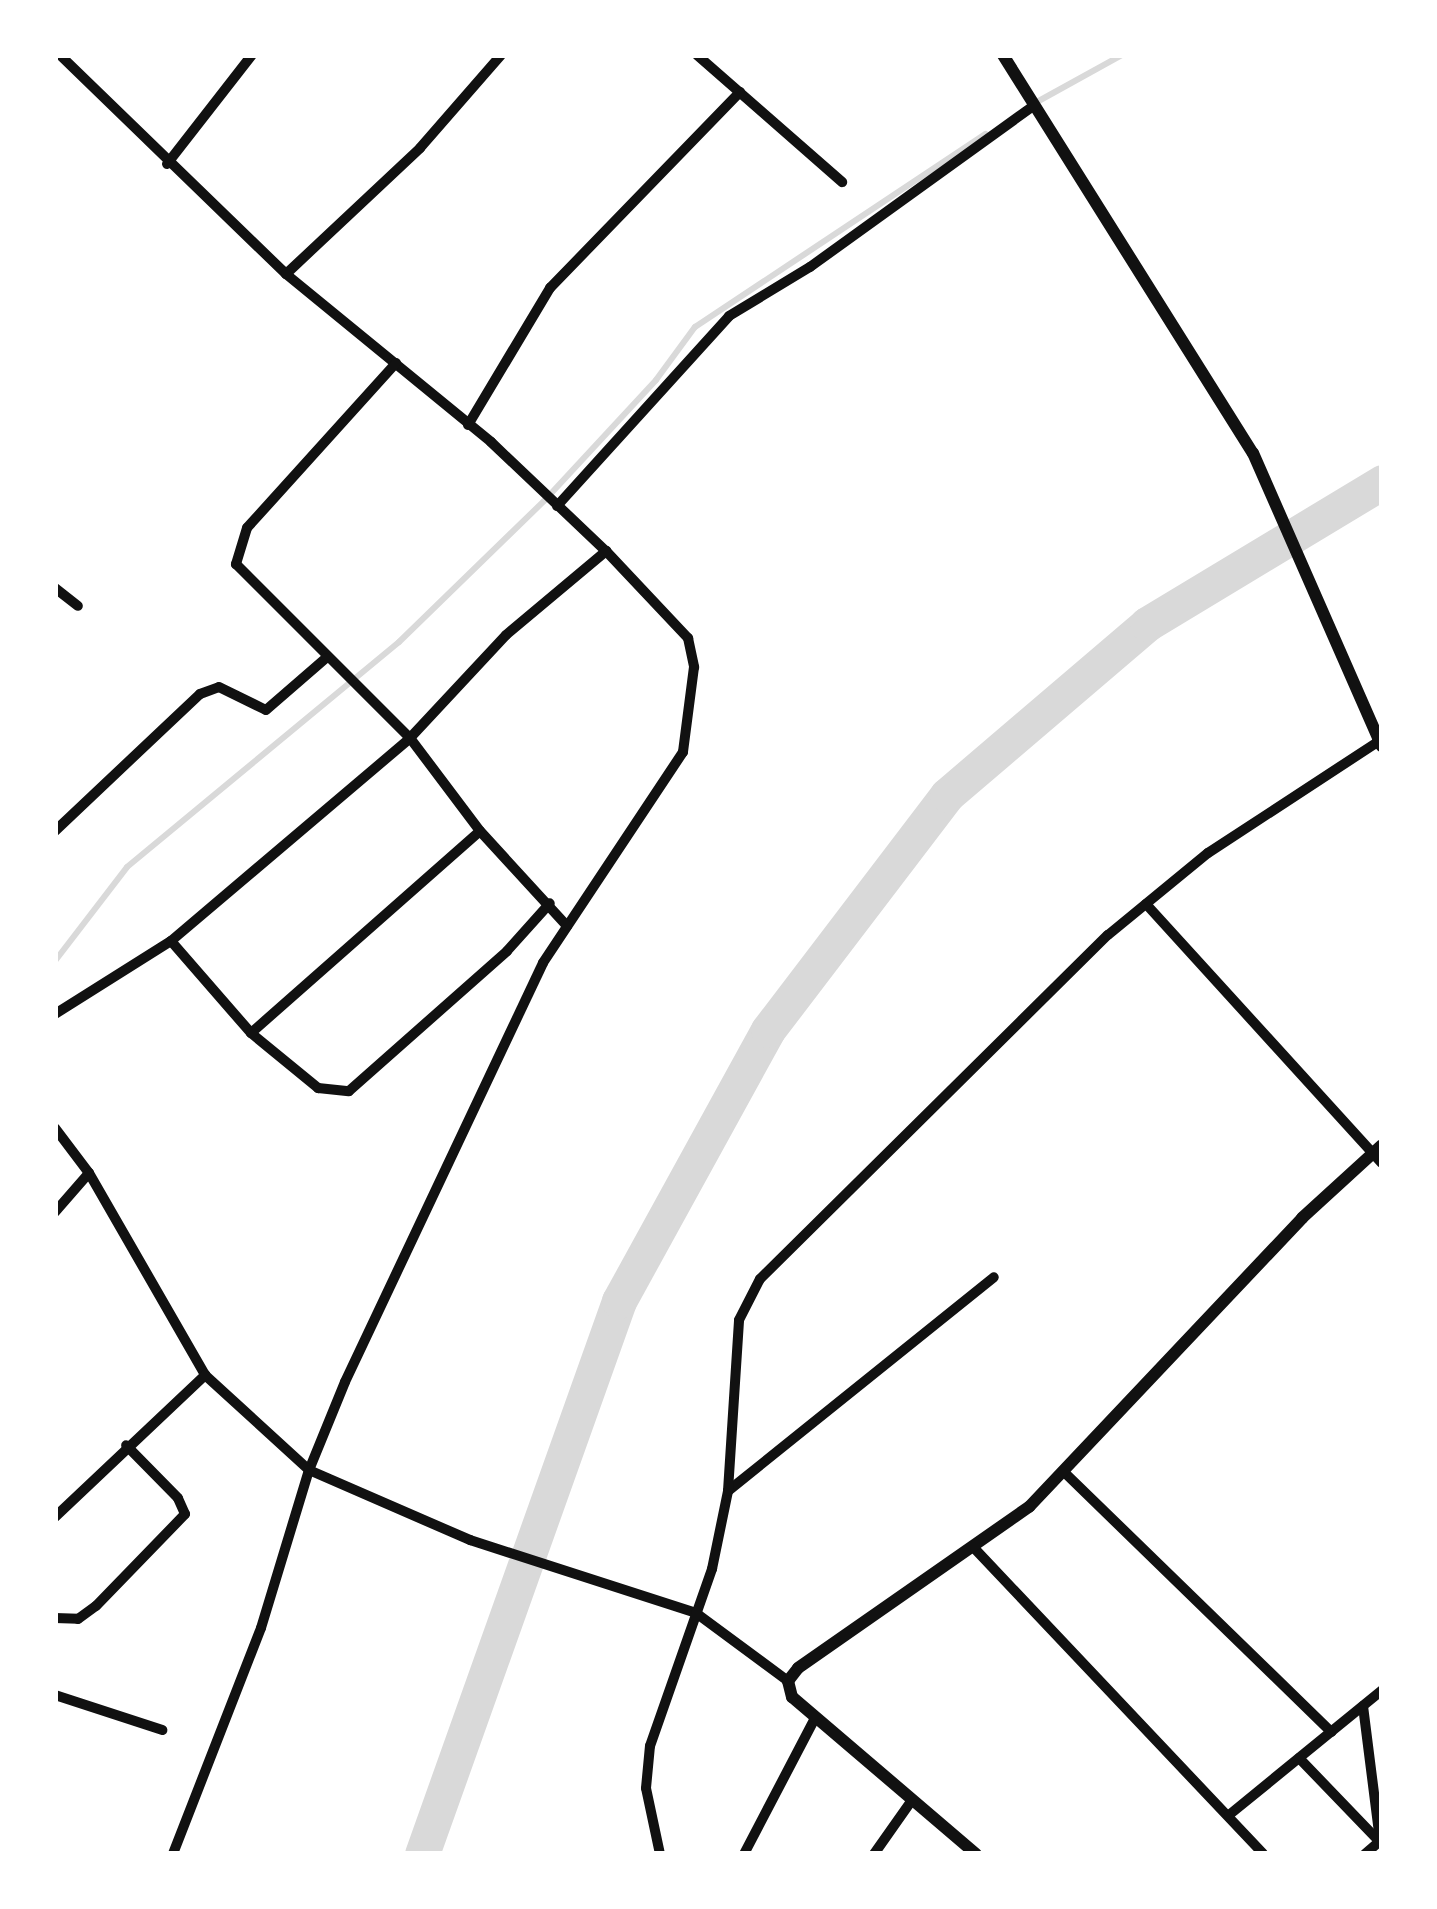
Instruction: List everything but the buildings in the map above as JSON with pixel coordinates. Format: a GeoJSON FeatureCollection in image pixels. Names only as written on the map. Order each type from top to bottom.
{"type":"FeatureCollection","features":[{"type":"Feature","properties":{"kind":"street"},"geometry":{"type":"LineString","coordinates":[[60,55],[167,164],[286,274],[525,475],[606,551],[688,638],[692,708],[683,752],[567,926],[455,1140],[309,1470],[261,1628],[173,1854]]}},
{"type":"Feature","properties":{"kind":"street"},"geometry":{"type":"LineString","coordinates":[[167,164],[252,55]]}},
{"type":"Feature","properties":{"kind":"street"},"geometry":{"type":"LineString","coordinates":[[286,274],[420,148],[501,55]]}},
{"type":"Feature","properties":{"kind":"street"},"geometry":{"type":"LineString","coordinates":[[697,55],[842,182]]}},
{"type":"Feature","properties":{"kind":"street"},"geometry":{"type":"LineString","coordinates":[[660,1854],[646,1788],[650,1746],[696,1613],[728,1491],[740,1320],[760,1279],[1146,904],[1208,853],[1381,741],[1252,453],[1003,55]]}},
{"type":"Feature","properties":{"kind":"street"},"geometry":{"type":"LineString","coordinates":[[468,425],[550,288],[740,92]]}},
{"type":"Feature","properties":{"kind":"street"},"geometry":{"type":"LineString","coordinates":[[560,510],[729,316],[810,268],[1035,106]]}},
{"type":"Feature","properties":{"kind":"street"},"geometry":{"type":"LineString","coordinates":[[396,364],[247,528],[237,547],[236,564],[410,738],[480,831],[550,902],[567,926]]}},
{"type":"Feature","properties":{"kind":"street"},"geometry":{"type":"LineString","coordinates":[[55,1014],[170,941],[410,738],[506,635],[606,551]]}},
{"type":"Feature","properties":{"kind":"street"},"geometry":{"type":"LineString","coordinates":[[55,588],[78,606]]}},
{"type":"Feature","properties":{"kind":"street"},"geometry":{"type":"LineString","coordinates":[[55,831],[200,694],[218,687],[266,710],[326,658]]}},
{"type":"Feature","properties":{"kind":"street"},"geometry":{"type":"LineString","coordinates":[[251,1033],[480,831]]}},
{"type":"Feature","properties":{"kind":"street"},"geometry":{"type":"LineString","coordinates":[[170,941],[251,1033],[318,1088],[349,1091],[507,951],[550,902]]}},
{"type":"Feature","properties":{"kind":"street"},"geometry":{"type":"LineString","coordinates":[[788,1681],[798,1668],[975,1550],[1064,1472],[1302,1218],[1379,1154],[1146,904]]}},
{"type":"Feature","properties":{"kind":"street"},"geometry":{"type":"LineString","coordinates":[[55,1128],[89,1174],[204,1375],[309,1470],[366,1497],[549,1567],[696,1613],[788,1681],[792,1697],[976,1854]]}},
{"type":"Feature","properties":{"kind":"street"},"geometry":{"type":"LineString","coordinates":[[55,1212],[89,1174]]}},
{"type":"Feature","properties":{"kind":"street"},"geometry":{"type":"LineString","coordinates":[[728,1491],[994,1276]]}},
{"type":"Feature","properties":{"kind":"street"},"geometry":{"type":"LineString","coordinates":[[55,1516],[204,1375]]}},
{"type":"Feature","properties":{"kind":"street"},"geometry":{"type":"LineString","coordinates":[[55,1618],[78,1619],[96,1606],[185,1514],[178,1498],[126,1445]]}},
{"type":"Feature","properties":{"kind":"street"},"geometry":{"type":"LineString","coordinates":[[1064,1472],[1332,1732]]}},
{"type":"Feature","properties":{"kind":"street"},"geometry":{"type":"LineString","coordinates":[[975,1550],[1264,1854]]}},
{"type":"Feature","properties":{"kind":"street"},"geometry":{"type":"LineString","coordinates":[[1228,1815],[1382,1690]]}},
{"type":"Feature","properties":{"kind":"street"},"geometry":{"type":"LineString","coordinates":[[55,1695],[162,1730]]}},
{"type":"Feature","properties":{"kind":"street"},"geometry":{"type":"LineString","coordinates":[[1363,1706],[1380,1841]]}},
{"type":"Feature","properties":{"kind":"street"},"geometry":{"type":"LineString","coordinates":[[744,1854],[815,1718]]}},
{"type":"Feature","properties":{"kind":"street"},"geometry":{"type":"LineString","coordinates":[[1299,1758],[1380,1841]]}},
{"type":"Feature","properties":{"kind":"street"},"geometry":{"type":"LineString","coordinates":[[874,1854],[912,1800]]}},
{"type":"Feature","properties":{"kind":"street"},"geometry":{"type":"LineString","coordinates":[[1365,1854],[1380,1841]]}},
{"type":"Feature","properties":{"kind":"waterway"},"geometry":{"type":"LineString","coordinates":[[1035,103],[1122,55]]}},
{"type":"Feature","properties":{"kind":"waterway"},"geometry":{"type":"LineString","coordinates":[[55,961],[127,867],[399,642],[544,501],[656,380],[695,327],[986,134]]}},
{"type":"Feature","properties":{"kind":"waterway"},"geometry":{"type":"LineString","coordinates":[[422,1854],[619,1301],[768,1030],[947,795],[1147,624],[1382,482]]}}]}
